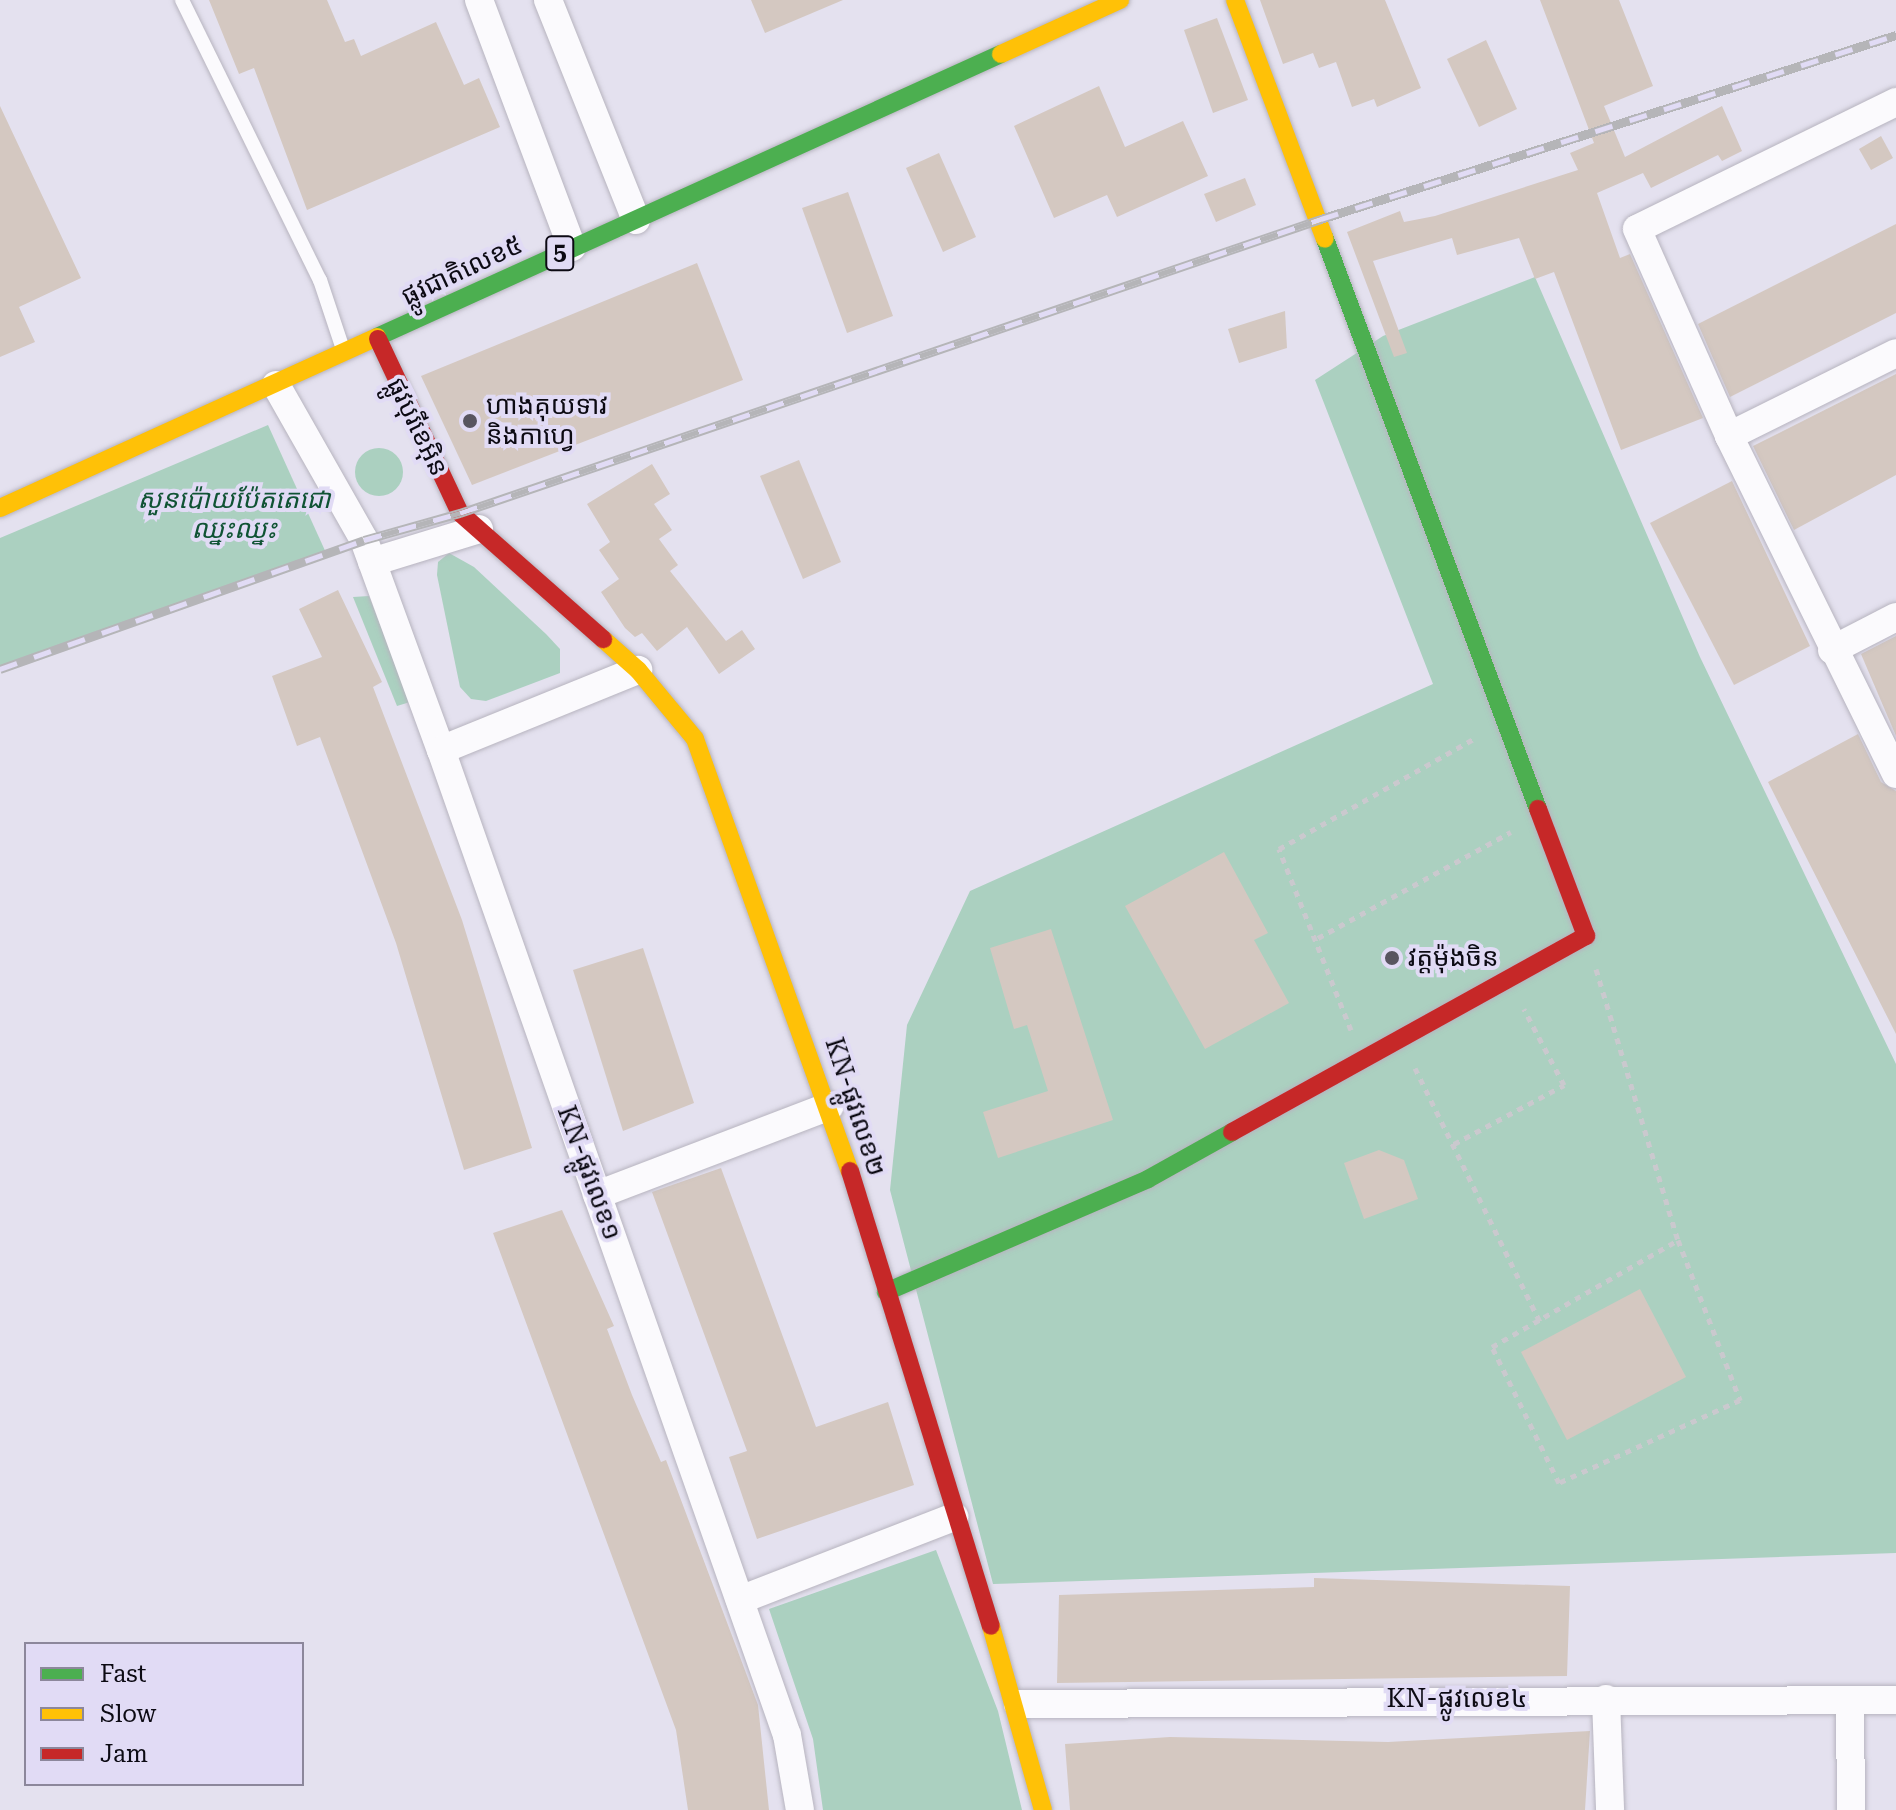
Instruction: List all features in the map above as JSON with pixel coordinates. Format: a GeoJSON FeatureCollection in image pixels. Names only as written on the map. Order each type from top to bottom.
{"type":"FeatureCollection","features":[{"type":"Feature","properties":{"kind":"main road","name":"ផ្លូវជាតិលេខ៥"},"geometry":{"type":"LineString","coordinates":[[0,508],[1120,0]]}},
{"type":"Feature","properties":{"kind":"main road"},"geometry":{"type":"LineString","coordinates":[[886,1292],[1148,1179],[1361,1055],[1586,936],[1235,0]]}},
{"type":"Feature","properties":{"kind":"main road","name":"ផ្លូវបុរីខេអ៊ិន"},"geometry":{"type":"LineString","coordinates":[[378,339],[469,521]]}},
{"type":"Feature","properties":{"kind":"main road","name":"KN-ផ្លូវលេខ២"},"geometry":{"type":"LineString","coordinates":[[469,521],[638,670],[695,739],[830,1106],[954,1517],[1018,1704],[1043,1810]]}},
{"type":"Feature","properties":{"kind":"street"},"geometry":{"type":"LineString","coordinates":[[479,0],[572,247]]}},
{"type":"Feature","properties":{"kind":"street"},"geometry":{"type":"LineString","coordinates":[[548,0],[636,220]]}},
{"type":"Feature","properties":{"kind":"street"},"geometry":{"type":"LineString","coordinates":[[1896,102],[1637,229],[1729,436],[1832,650],[1896,774]]}},
{"type":"Feature","properties":{"kind":"street"},"geometry":{"type":"LineString","coordinates":[[1729,436],[1896,353]]}},
{"type":"Feature","properties":{"kind":"street"},"geometry":{"type":"LineString","coordinates":[[276,385],[368,551],[469,521]]}},
{"type":"Feature","properties":{"kind":"street","name":"KN-ផ្លូវលេខ១"},"geometry":{"type":"LineString","coordinates":[[368,551],[441,750],[787,1735],[800,1810]]}},
{"type":"Feature","properties":{"kind":"street"},"geometry":{"type":"LineString","coordinates":[[1832,650],[1896,617]]}},
{"type":"Feature","properties":{"kind":"street"},"geometry":{"type":"LineString","coordinates":[[441,750],[638,670]]}},
{"type":"Feature","properties":{"kind":"street"},"geometry":{"type":"LineString","coordinates":[[597,1195],[830,1106]]}},
{"type":"Feature","properties":{"kind":"street"},"geometry":{"type":"LineString","coordinates":[[740,1600],[954,1517]]}},
{"type":"Feature","properties":{"kind":"street"},"geometry":{"type":"LineString","coordinates":[[1606,1699],[1610,1810]]}},
{"type":"Feature","properties":{"kind":"street"},"geometry":{"type":"LineString","coordinates":[[1850,1700],[1851,1810]]}},
{"type":"Feature","properties":{"kind":"street","name":"KN-ផ្លូវលេខ៤"},"geometry":{"type":"LineString","coordinates":[[1018,1704],[1896,1700]]}},
{"type":"Feature","properties":{"kind":"lane"},"geometry":{"type":"LineString","coordinates":[[182,0],[320,280],[345,354]]}},
{"type":"Feature","properties":{"kind":"path"},"geometry":{"type":"LineString","coordinates":[[1361,1055],[1318,938],[1279,849],[1505,721]]}},
{"type":"Feature","properties":{"kind":"path"},"geometry":{"type":"LineString","coordinates":[[1318,938],[1540,816]]}},
{"type":"Feature","properties":{"kind":"path"},"geometry":{"type":"LineString","coordinates":[[1586,936],[1678,1240],[1740,1400],[1559,1483],[1492,1347],[1678,1240]]}},
{"type":"Feature","properties":{"kind":"path"},"geometry":{"type":"LineString","coordinates":[[1454,1144],[1564,1085],[1521,1003],[1508,1011]]}},
{"type":"Feature","properties":{"kind":"path"},"geometry":{"type":"LineString","coordinates":[[1399,1035],[1540,1322]]}},
{"type":"Feature","properties":{"kind":"path"},"geometry":{"type":"LineString","coordinates":[[1414,1066],[1428,1058]]}},
{"type":"Feature","properties":{"kind":"green space","name":"វត្តម៉ុងចិន"},"geometry":{"type":"Polygon","coordinates":[[[1535,277],[1700,657],[1896,1064],[1896,1553],[993,1584],[890,1190],[907,1025],[970,891],[1433,684],[1315,380],[1383,336],[1535,277]]]}},
{"type":"Feature","properties":{"kind":"green space","name":"សួនប៉ោយប៉ែតតេជោ ឈ្នះឈ្នះ"},"geometry":{"type":"Polygon","coordinates":[[[268,425],[327,555],[0,668],[0,538],[268,425]]]}},
{"type":"Feature","properties":{"kind":"green space"},"geometry":{"type":"Polygon","coordinates":[[[379,448],[396,455],[403,472],[396,489],[379,496],[362,489],[355,472],[362,455],[379,448]]]}},
{"type":"Feature","properties":{"kind":"green space"},"geometry":{"type":"Polygon","coordinates":[[[449,553],[474,567],[560,649],[560,673],[486,701],[471,699],[460,687],[437,575],[438,562],[449,553]]]}},
{"type":"Feature","properties":{"kind":"green space"},"geometry":{"type":"Polygon","coordinates":[[[369,596],[410,702],[397,706],[353,597],[369,596]]]}},
{"type":"Feature","properties":{"kind":"green space"},"geometry":{"type":"Polygon","coordinates":[[[936,1550],[998,1711],[1022,1810],[823,1810],[813,1739],[769,1609],[936,1550]]]}},
{"type":"Feature","properties":{"kind":"building"},"geometry":{"type":"Polygon","coordinates":[[[209,0],[327,0],[345,42],[354,39],[361,56],[436,22],[464,85],[479,78],[500,127],[307,210],[254,68],[239,74],[209,0]]]}},
{"type":"Feature","properties":{"kind":"building"},"geometry":{"type":"Polygon","coordinates":[[[751,0],[843,0],[765,33],[751,0]]]}},
{"type":"Feature","properties":{"kind":"building"},"geometry":{"type":"Polygon","coordinates":[[[1260,0],[1385,0],[1421,88],[1377,107],[1374,99],[1352,107],[1336,62],[1319,68],[1313,53],[1283,64],[1260,0]]]}},
{"type":"Feature","properties":{"kind":"building"},"geometry":{"type":"Polygon","coordinates":[[[1540,0],[1619,0],[1653,86],[1604,106],[1625,157],[1722,106],[1742,151],[1722,161],[1718,155],[1651,188],[1643,173],[1597,193],[1620,258],[1630,254],[1703,418],[1621,450],[1554,272],[1535,279],[1519,238],[1457,255],[1452,238],[1373,261],[1407,353],[1394,357],[1347,232],[1400,211],[1404,222],[1435,216],[1578,170],[1570,153],[1594,143],[1540,0]]]}},
{"type":"Feature","properties":{"kind":"building"},"geometry":{"type":"Polygon","coordinates":[[[1217,18],[1248,100],[1213,113],[1184,30],[1217,18]]]}},
{"type":"Feature","properties":{"kind":"building"},"geometry":{"type":"Polygon","coordinates":[[[1486,40],[1517,109],[1479,127],[1447,59],[1486,40]]]}},
{"type":"Feature","properties":{"kind":"building"},"geometry":{"type":"Polygon","coordinates":[[[1099,86],[1125,147],[1183,121],[1208,176],[1117,217],[1107,195],[1054,218],[1014,126],[1099,86]]]}},
{"type":"Feature","properties":{"kind":"building"},"geometry":{"type":"Polygon","coordinates":[[[0,106],[81,278],[19,307],[35,342],[0,357],[0,106]]]}},
{"type":"Feature","properties":{"kind":"building"},"geometry":{"type":"Polygon","coordinates":[[[1881,136],[1893,158],[1871,170],[1859,149],[1881,136]]]}},
{"type":"Feature","properties":{"kind":"building"},"geometry":{"type":"Polygon","coordinates":[[[939,153],[976,237],[943,252],[906,168],[939,153]]]}},
{"type":"Feature","properties":{"kind":"building"},"geometry":{"type":"Polygon","coordinates":[[[1245,178],[1256,205],[1216,222],[1204,194],[1245,178]]]}},
{"type":"Feature","properties":{"kind":"building"},"geometry":{"type":"Polygon","coordinates":[[[848,192],[893,316],[847,333],[802,208],[848,192]]]}},
{"type":"Feature","properties":{"kind":"building"},"geometry":{"type":"Polygon","coordinates":[[[1896,224],[1896,313],[1730,397],[1698,324],[1896,224]]]}},
{"type":"Feature","properties":{"kind":"building"},"geometry":{"type":"Polygon","coordinates":[[[697,263],[743,380],[472,485],[421,376],[697,263]]]}},
{"type":"Feature","properties":{"kind":"building"},"geometry":{"type":"Polygon","coordinates":[[[1285,311],[1287,348],[1239,363],[1228,329],[1285,311]]]}},
{"type":"Feature","properties":{"kind":"building"},"geometry":{"type":"Polygon","coordinates":[[[1896,374],[1896,475],[1794,530],[1753,446],[1896,374]]]}},
{"type":"Feature","properties":{"kind":"building"},"geometry":{"type":"Polygon","coordinates":[[[799,460],[841,562],[803,579],[760,476],[799,460]]]}},
{"type":"Feature","properties":{"kind":"building"},"geometry":{"type":"Polygon","coordinates":[[[652,464],[670,494],[654,504],[672,530],[659,539],[678,565],[670,571],[726,641],[742,630],[755,649],[719,674],[687,627],[657,651],[642,633],[635,637],[625,628],[601,592],[619,579],[599,550],[610,542],[587,504],[652,464]]]}},
{"type":"Feature","properties":{"kind":"building"},"geometry":{"type":"Polygon","coordinates":[[[1732,481],[1810,646],[1734,685],[1650,523],[1732,481]]]}},
{"type":"Feature","properties":{"kind":"building"},"geometry":{"type":"Polygon","coordinates":[[[338,590],[382,682],[373,687],[462,920],[532,1148],[464,1170],[396,943],[320,737],[297,746],[272,676],[322,657],[299,609],[338,590]]]}},
{"type":"Feature","properties":{"kind":"building"},"geometry":{"type":"Polygon","coordinates":[[[1896,636],[1896,736],[1861,654],[1896,636]]]}},
{"type":"Feature","properties":{"kind":"building"},"geometry":{"type":"Polygon","coordinates":[[[1858,734],[1881,782],[1896,791],[1896,1034],[1768,782],[1858,734]]]}},
{"type":"Feature","properties":{"kind":"building"},"geometry":{"type":"Polygon","coordinates":[[[1224,852],[1268,933],[1254,940],[1289,1003],[1205,1049],[1125,906],[1224,852]]]}},
{"type":"Feature","properties":{"kind":"building"},"geometry":{"type":"Polygon","coordinates":[[[1051,929],[1113,1120],[998,1158],[983,1112],[1048,1091],[1027,1025],[1014,1029],[990,948],[1051,929]]]}},
{"type":"Feature","properties":{"kind":"building"},"geometry":{"type":"Polygon","coordinates":[[[643,948],[694,1103],[623,1131],[573,970],[643,948]]]}},
{"type":"Feature","properties":{"kind":"building"},"geometry":{"type":"Polygon","coordinates":[[[1379,1150],[1404,1160],[1418,1199],[1364,1219],[1344,1163],[1379,1150]]]}},
{"type":"Feature","properties":{"kind":"building"},"geometry":{"type":"Polygon","coordinates":[[[721,1168],[816,1427],[888,1402],[914,1485],[757,1539],[729,1457],[747,1451],[652,1192],[721,1168]]]}},
{"type":"Feature","properties":{"kind":"building"},"geometry":{"type":"Polygon","coordinates":[[[562,1210],[614,1326],[607,1329],[632,1395],[661,1462],[666,1460],[758,1705],[769,1810],[688,1810],[676,1730],[493,1233],[562,1210]]]}},
{"type":"Feature","properties":{"kind":"building"},"geometry":{"type":"Polygon","coordinates":[[[1640,1289],[1686,1377],[1567,1440],[1521,1352],[1640,1289]]]}},
{"type":"Feature","properties":{"kind":"building"},"geometry":{"type":"Polygon","coordinates":[[[1314,1578],[1570,1586],[1567,1676],[1057,1683],[1059,1595],[1314,1587],[1314,1578]]]}},
{"type":"Feature","properties":{"kind":"building"},"geometry":{"type":"Polygon","coordinates":[[[1590,1731],[1585,1810],[1070,1810],[1065,1744],[1170,1737],[1388,1742],[1590,1731]]]}},
{"type":"Feature","properties":{"kind":"railway"},"geometry":{"type":"LineString","coordinates":[[0,669],[364,540],[460,513],[1321,219],[1896,35]]}},
{"type":"Feature","properties":{"kind":"traffic: fast"},"geometry":{"type":"LineString","coordinates":[[377,337],[1001,54]]}},
{"type":"Feature","properties":{"kind":"traffic: fast"},"geometry":{"type":"LineString","coordinates":[[1325,239],[1538,809]]}},
{"type":"Feature","properties":{"kind":"traffic: fast"},"geometry":{"type":"LineString","coordinates":[[886,1292],[1148,1179],[1232,1132]]}},
{"type":"Feature","properties":{"kind":"traffic: slow"},"geometry":{"type":"LineString","coordinates":[[1001,54],[1120,0]]}},
{"type":"Feature","properties":{"kind":"traffic: slow"},"geometry":{"type":"LineString","coordinates":[[1235,0],[1325,239]]}},
{"type":"Feature","properties":{"kind":"traffic: slow"},"geometry":{"type":"LineString","coordinates":[[0,508],[377,337]]}},
{"type":"Feature","properties":{"kind":"traffic: slow"},"geometry":{"type":"LineString","coordinates":[[603,639],[638,670],[695,739],[850,1171]]}},
{"type":"Feature","properties":{"kind":"traffic: slow"},"geometry":{"type":"LineString","coordinates":[[991,1626],[1043,1810]]}},
{"type":"Feature","properties":{"kind":"traffic: jam"},"geometry":{"type":"LineString","coordinates":[[378,339],[460,513],[603,639]]}},
{"type":"Feature","properties":{"kind":"traffic: jam"},"geometry":{"type":"LineString","coordinates":[[1232,1132],[1586,936],[1538,809]]}},
{"type":"Feature","properties":{"kind":"traffic: jam"},"geometry":{"type":"LineString","coordinates":[[850,1171],[991,1626]]}},
{"type":"Feature","properties":{"kind":"place","name":"ហាងគុយទាវ និងកាហ្វេ"},"geometry":{"type":"Point","coordinates":[470,421]}},
{"type":"Feature","properties":{"kind":"place","name":"វត្តម៉ុងចិន"},"geometry":{"type":"Point","coordinates":[1392,958]}}]}
